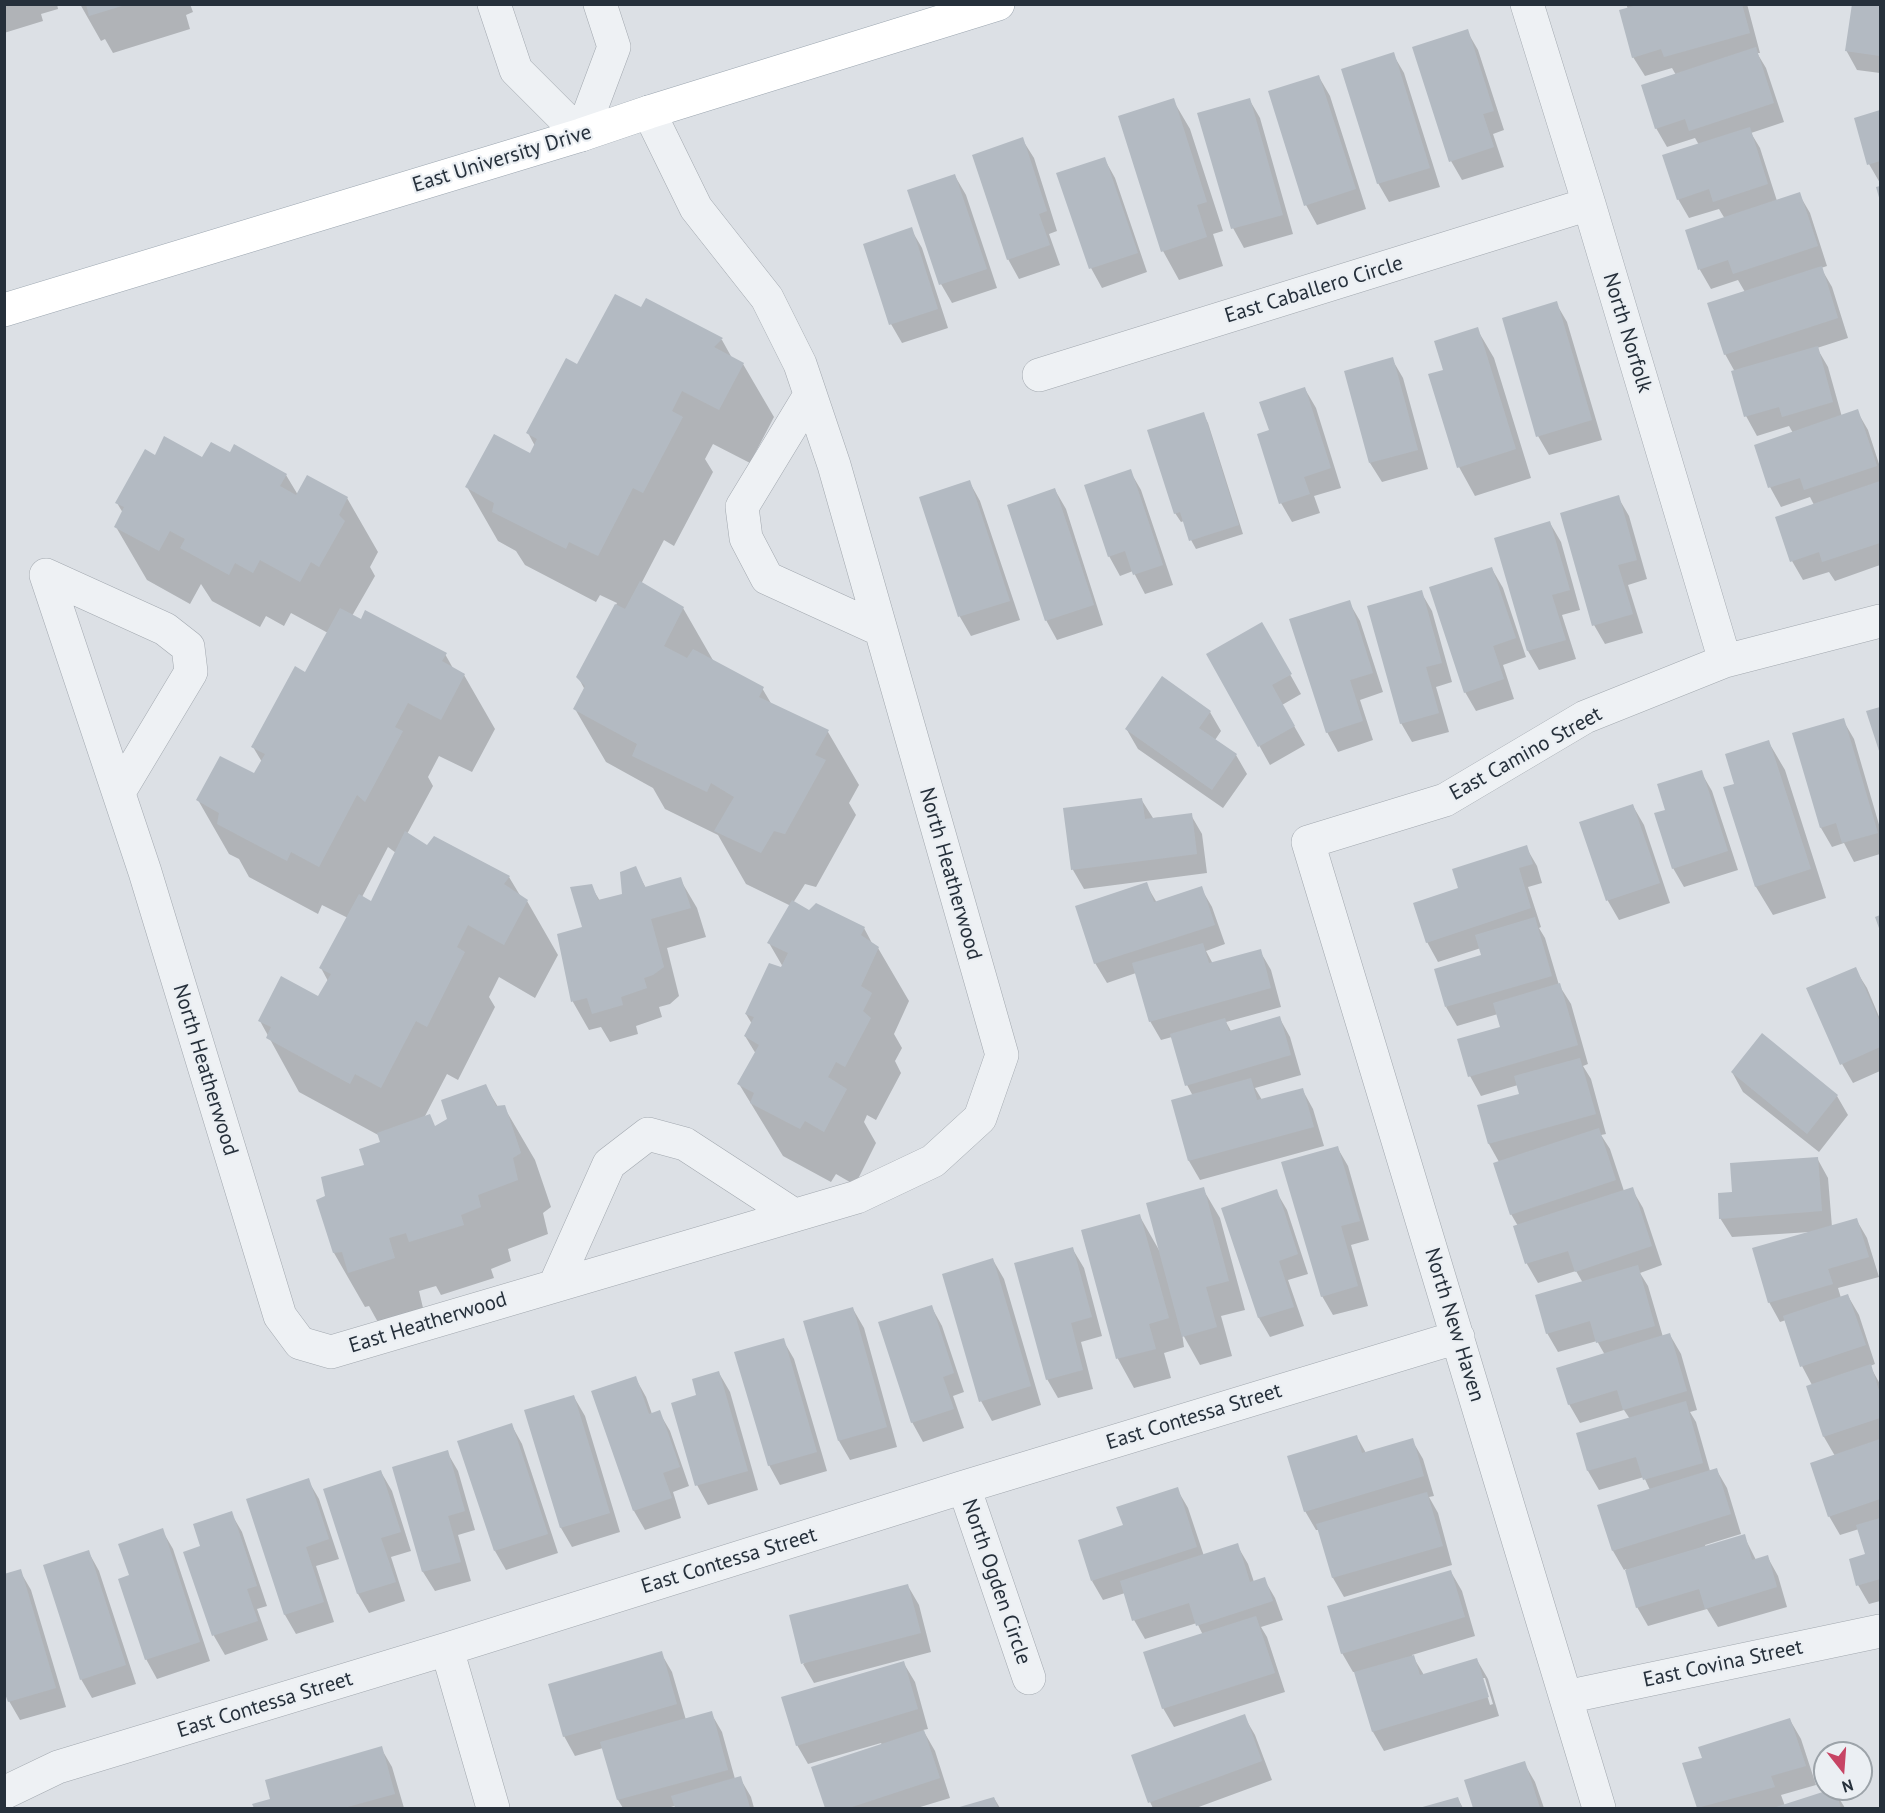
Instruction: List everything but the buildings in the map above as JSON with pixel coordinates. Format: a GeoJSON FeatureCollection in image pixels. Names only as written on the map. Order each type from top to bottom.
{"type":"FeatureCollection","features":[{"type":"Feature","properties":{"kind":"main road","name":"East University Drive"},"geometry":{"type":"LineString","coordinates":[[4,310],[581,135],[998,4]]}},
{"type":"Feature","properties":{"kind":"street"},"geometry":{"type":"LineString","coordinates":[[494,4],[516,69],[581,135],[614,46],[600,4]]}},
{"type":"Feature","properties":{"kind":"street","name":"North Norfolk"},"geometry":{"type":"LineString","coordinates":[[1527,4],[1725,661]]}},
{"type":"Feature","properties":{"kind":"street","name":"North Heatherwood"},"geometry":{"type":"LineString","coordinates":[[649,112],[696,208],[767,298],[800,364],[834,465],[1002,1055],[980,1118]]}},
{"type":"Feature","properties":{"kind":"street","name":"East Caballero Circle"},"geometry":{"type":"LineString","coordinates":[[1039,375],[1589,204]]}},
{"type":"Feature","properties":{"kind":"street"},"geometry":{"type":"LineString","coordinates":[[810,395],[742,507],[746,538],[767,578],[881,630]]}},
{"type":"Feature","properties":{"kind":"street","name":"North Heatherwood"},"geometry":{"type":"LineString","coordinates":[[118,792],[191,672],[188,647],[165,629],[46,575],[118,792],[145,872],[280,1316],[300,1343]]}},
{"type":"Feature","properties":{"kind":"street","name":"East Camino Street"},"geometry":{"type":"LineString","coordinates":[[1308,842],[1444,800],[1585,717],[1725,661],[1881,621]]}},
{"type":"Feature","properties":{"kind":"street","name":"North New Haven"},"geometry":{"type":"LineString","coordinates":[[1308,842],[1599,1809]]}},
{"type":"Feature","properties":{"kind":"street","name":"East Heatherwood"},"geometry":{"type":"LineString","coordinates":[[300,1343],[331,1352],[857,1197],[933,1161],[980,1118]]}},
{"type":"Feature","properties":{"kind":"street"},"geometry":{"type":"LineString","coordinates":[[555,1285],[609,1164],[648,1134],[685,1144],[794,1215]]}},
{"type":"Feature","properties":{"kind":"street","name":"East Contessa Street"},"geometry":{"type":"LineString","coordinates":[[4,1793],[58,1767],[1458,1337]]}},
{"type":"Feature","properties":{"kind":"street","name":"North Ogden Circle"},"geometry":{"type":"LineString","coordinates":[[964,1487],[1029,1678]]}},
{"type":"Feature","properties":{"kind":"street","name":"East Covina Street"},"geometry":{"type":"LineString","coordinates":[[1566,1697],[1881,1631]]}},
{"type":"Feature","properties":{"kind":"street"},"geometry":{"type":"LineString","coordinates":[[447,1649],[493,1809]]}}]}
